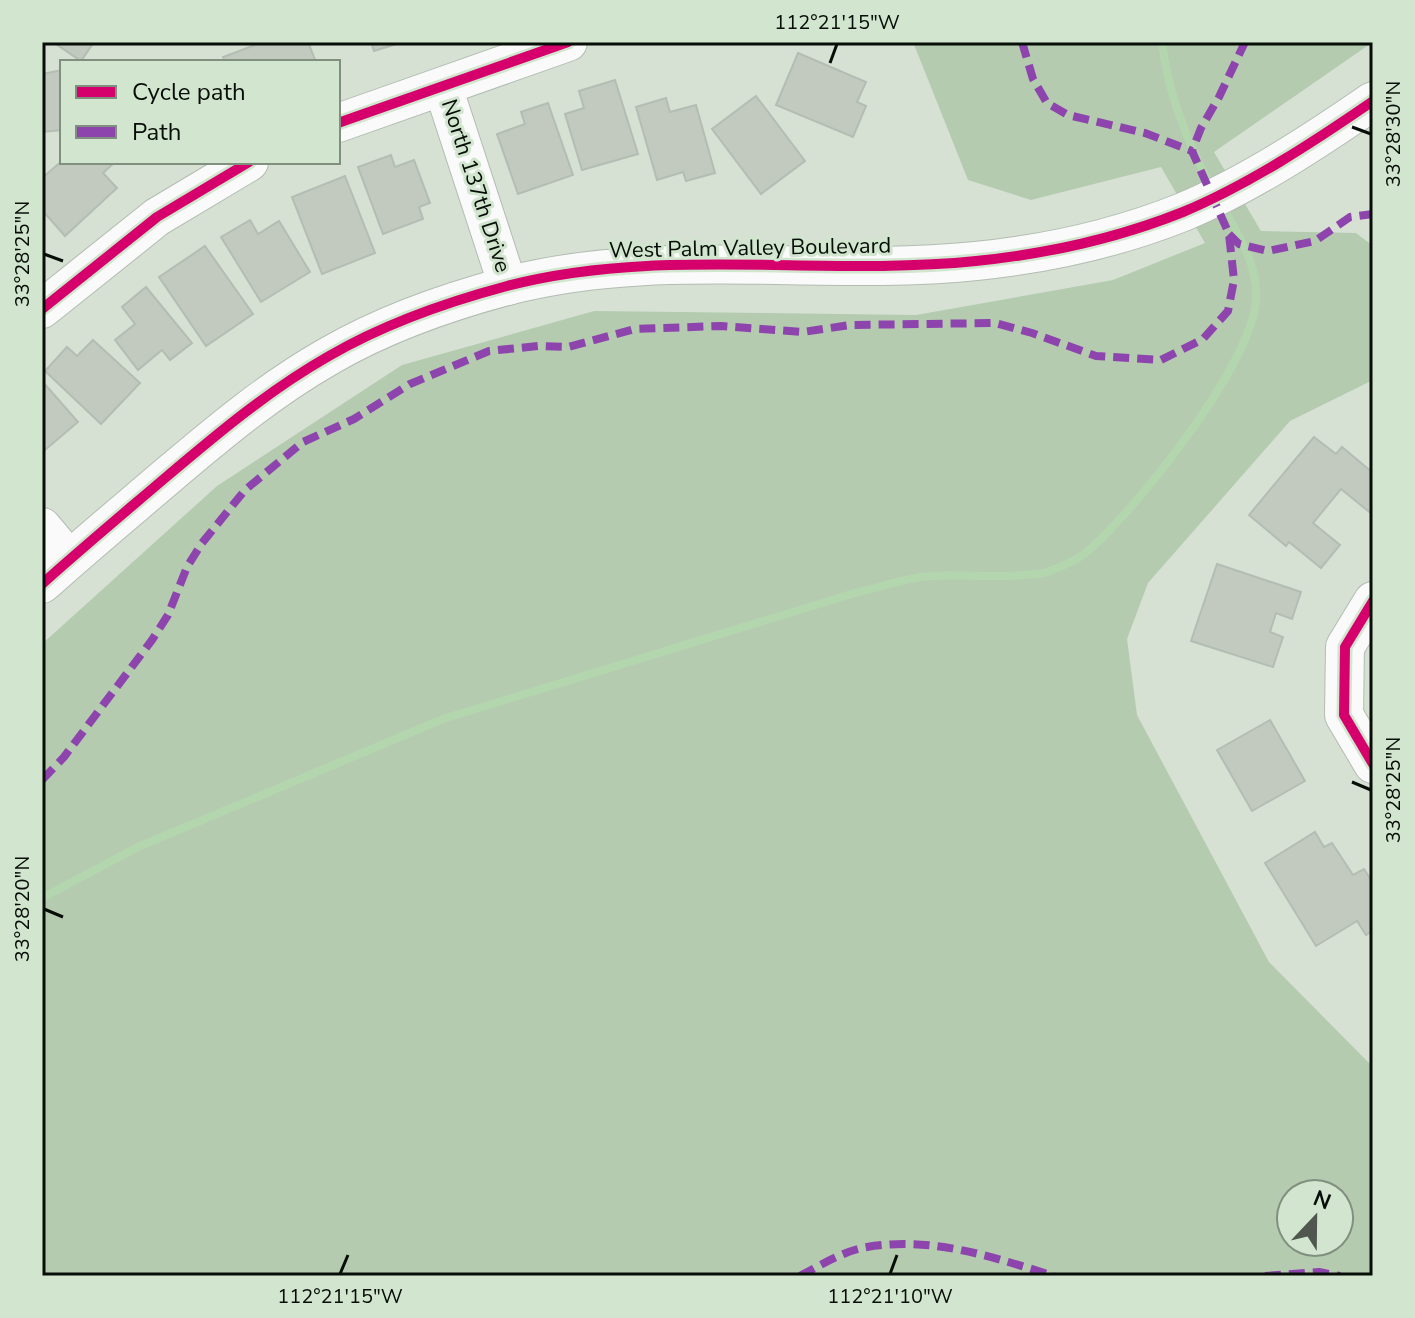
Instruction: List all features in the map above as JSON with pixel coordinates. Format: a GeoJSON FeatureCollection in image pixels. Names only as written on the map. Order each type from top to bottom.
{"type":"FeatureCollection","features":[{"type":"Feature","properties":{"kind":"street"},"geometry":{"type":"LineString","coordinates":[[340,122],[568,42]]}},
{"type":"Feature","properties":{"kind":"street","name":"North 137th Drive"},"geometry":{"type":"LineString","coordinates":[[443,87],[508,286]]}},
{"type":"Feature","properties":{"kind":"street","name":"West Palm Valley Boulevard"},"geometry":{"type":"LineString","coordinates":[[56,572],[245,410],[331,355],[389,326],[508,286],[573,273],[632,267],[975,262],[1076,244],[1115,235],[1184,211],[1286,159],[1373,101]]}},
{"type":"Feature","properties":{"kind":"street"},"geometry":{"type":"LineString","coordinates":[[42,309],[157,217],[202,174],[241,164]]}},
{"type":"Feature","properties":{"kind":"street"},"geometry":{"type":"LineString","coordinates":[[42,527],[56,572]]}},
{"type":"Feature","properties":{"kind":"street"},"geometry":{"type":"LineString","coordinates":[[1373,601],[1345,647],[1344,715],[1373,764]]}},
{"type":"Feature","properties":{"kind":"green space"},"geometry":{"type":"Polygon","coordinates":[[[913,42],[1373,42],[1214,152],[1261,231],[1356,233],[1373,246],[1373,380],[1290,421],[1148,583],[1127,639],[1137,715],[1269,962],[1373,1067],[1373,1276],[42,1276],[42,644],[217,486],[402,365],[594,311],[916,315],[1113,280],[1205,243],[1161,167],[1031,200],[968,180],[913,42]]]}},
{"type":"Feature","properties":{"kind":"building"},"geometry":{"type":"Polygon","coordinates":[[[53,42],[94,42],[80,60],[53,42]]]}},
{"type":"Feature","properties":{"kind":"building"},"geometry":{"type":"Polygon","coordinates":[[[263,42],[308,42],[315,60],[224,60],[223,57],[263,42]]]}},
{"type":"Feature","properties":{"kind":"building"},"geometry":{"type":"Polygon","coordinates":[[[371,42],[403,42],[374,51],[371,42]]]}},
{"type":"Feature","properties":{"kind":"building"},"geometry":{"type":"Polygon","coordinates":[[[798,53],[866,82],[857,102],[866,106],[853,137],[776,105],[798,53]]]}},
{"type":"Feature","properties":{"kind":"building"},"geometry":{"type":"Polygon","coordinates":[[[60,70],[60,130],[42,132],[42,74],[60,70]]]}},
{"type":"Feature","properties":{"kind":"building"},"geometry":{"type":"Polygon","coordinates":[[[615,80],[638,154],[582,170],[565,114],[584,108],[579,91],[615,80]]]}},
{"type":"Feature","properties":{"kind":"building"},"geometry":{"type":"Polygon","coordinates":[[[756,96],[805,161],[761,194],[712,129],[756,96]]]}},
{"type":"Feature","properties":{"kind":"building"},"geometry":{"type":"Polygon","coordinates":[[[666,98],[670,112],[696,105],[715,173],[686,181],[683,172],[657,180],[636,107],[666,98]]]}},
{"type":"Feature","properties":{"kind":"building"},"geometry":{"type":"Polygon","coordinates":[[[548,103],[573,175],[518,194],[497,134],[525,124],[521,112],[548,103]]]}},
{"type":"Feature","properties":{"kind":"building"},"geometry":{"type":"Polygon","coordinates":[[[391,155],[395,167],[414,160],[430,203],[419,207],[423,219],[383,234],[358,167],[391,155]]]}},
{"type":"Feature","properties":{"kind":"building"},"geometry":{"type":"Polygon","coordinates":[[[60,163],[113,164],[103,173],[117,188],[65,236],[42,210],[42,178],[60,163]]]}},
{"type":"Feature","properties":{"kind":"building"},"geometry":{"type":"Polygon","coordinates":[[[345,176],[375,253],[322,274],[292,197],[345,176]]]}},
{"type":"Feature","properties":{"kind":"building"},"geometry":{"type":"Polygon","coordinates":[[[250,220],[258,234],[279,221],[310,272],[261,302],[221,237],[250,220]]]}},
{"type":"Feature","properties":{"kind":"building"},"geometry":{"type":"Polygon","coordinates":[[[205,246],[253,314],[206,346],[159,277],[205,246]]]}},
{"type":"Feature","properties":{"kind":"building"},"geometry":{"type":"Polygon","coordinates":[[[146,287],[192,343],[170,360],[162,350],[138,370],[115,340],[135,324],[122,307],[146,287]]]}},
{"type":"Feature","properties":{"kind":"building"},"geometry":{"type":"Polygon","coordinates":[[[93,340],[140,383],[101,424],[45,371],[67,347],[77,356],[93,340]]]}},
{"type":"Feature","properties":{"kind":"building"},"geometry":{"type":"Polygon","coordinates":[[[42,381],[78,422],[45,450],[42,447],[42,381]]]}},
{"type":"Feature","properties":{"kind":"building"},"geometry":{"type":"Polygon","coordinates":[[[1314,437],[1336,454],[1342,447],[1373,473],[1373,515],[1341,489],[1313,523],[1340,545],[1321,568],[1289,542],[1286,546],[1249,515],[1314,437]]]}},
{"type":"Feature","properties":{"kind":"building"},"geometry":{"type":"Polygon","coordinates":[[[1217,564],[1301,592],[1292,619],[1276,613],[1270,632],[1283,637],[1273,667],[1191,641],[1217,564]]]}},
{"type":"Feature","properties":{"kind":"building"},"geometry":{"type":"Polygon","coordinates":[[[1270,720],[1305,781],[1252,811],[1217,750],[1270,720]]]}},
{"type":"Feature","properties":{"kind":"building"},"geometry":{"type":"Polygon","coordinates":[[[1315,832],[1324,847],[1332,843],[1353,875],[1364,869],[1373,883],[1373,930],[1366,935],[1357,921],[1316,946],[1265,863],[1315,832]]]}},
{"type":"Feature","properties":{"kind":"waterway"},"geometry":{"type":"LineString","coordinates":[[1162,42],[1180,117],[1211,186]]}},
{"type":"Feature","properties":{"kind":"waterway"},"geometry":{"type":"LineString","coordinates":[[42,898],[138,847],[443,719],[858,592],[929,576],[1039,574],[1080,557],[1109,530],[1162,470],[1213,398],[1249,329],[1256,301],[1254,275],[1246,251],[1222,205]]}},
{"type":"Feature","properties":{"kind":"marked path"},"geometry":{"type":"LineString","coordinates":[[1022,42],[1033,79],[1047,103],[1068,115],[1145,133],[1192,151]]}},
{"type":"Feature","properties":{"kind":"marked path"},"geometry":{"type":"LineString","coordinates":[[42,780],[64,757],[152,640],[168,615],[187,567],[202,543],[245,490],[303,442],[354,419],[410,384],[489,351],[538,346],[568,347],[635,329],[721,326],[803,332],[850,325],[995,323],[1096,356],[1161,360],[1203,339],[1228,311],[1234,280],[1229,234],[1192,151],[1245,42]]}},
{"type":"Feature","properties":{"kind":"marked path"},"geometry":{"type":"LineString","coordinates":[[1229,234],[1239,244],[1268,251],[1315,241],[1350,217],[1373,214]]}},
{"type":"Feature","properties":{"kind":"marked path"},"geometry":{"type":"LineString","coordinates":[[800,1276],[849,1252],[891,1244],[962,1250],[1054,1276]]}},
{"type":"Feature","properties":{"kind":"marked path"},"geometry":{"type":"LineString","coordinates":[[1265,1276],[1319,1272],[1340,1276]]}},
{"type":"Feature","properties":{"kind":"cycle path"},"geometry":{"type":"LineString","coordinates":[[340,122],[568,42]]}},
{"type":"Feature","properties":{"kind":"cycle path"},"geometry":{"type":"LineString","coordinates":[[42,584],[204,445],[285,383],[350,344],[439,307],[507,286],[565,274],[623,267],[917,265],[1002,258],[1081,244],[1183,212],[1232,189],[1373,101]]}},
{"type":"Feature","properties":{"kind":"cycle path"},"geometry":{"type":"LineString","coordinates":[[42,309],[157,217],[246,164]]}},
{"type":"Feature","properties":{"kind":"cycle path"},"geometry":{"type":"LineString","coordinates":[[1373,601],[1345,647],[1344,715],[1373,764]]}}]}
